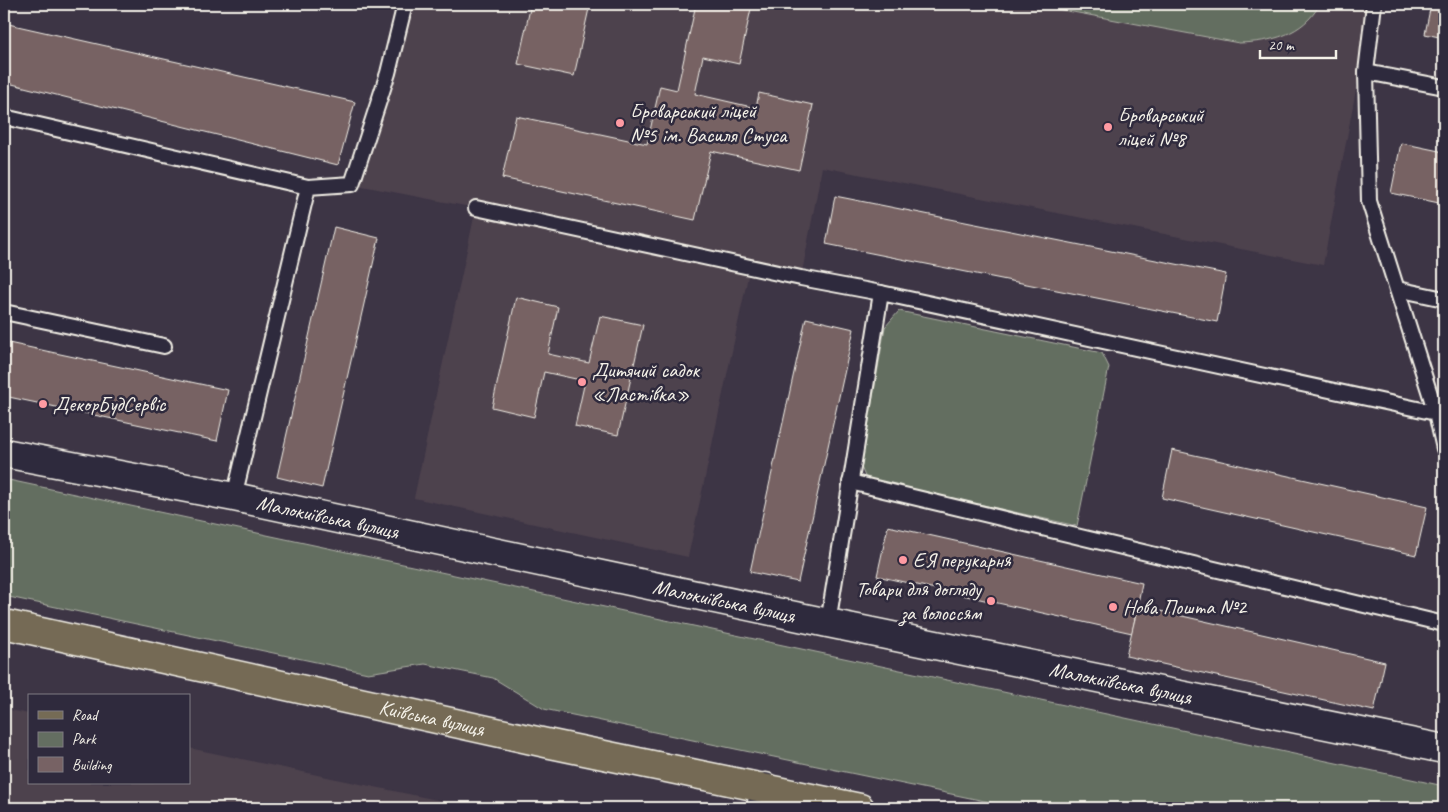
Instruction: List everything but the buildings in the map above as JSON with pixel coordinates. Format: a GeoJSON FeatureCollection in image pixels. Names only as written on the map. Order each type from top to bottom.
{"type":"FeatureCollection","features":[{"type":"Feature","properties":{"kind":"main road","name":"Київська вулиця"},"geometry":{"type":"LineString","coordinates":[[4,624],[546,743],[763,798],[860,808]]}},
{"type":"Feature","properties":{"kind":"street","name":"Малокиївська вулиця"},"geometry":{"type":"LineString","coordinates":[[4,453],[234,497],[828,623],[1444,749]]}},
{"type":"Feature","properties":{"kind":"lane"},"geometry":{"type":"LineString","coordinates":[[4,117],[308,187],[352,184],[388,73],[405,4]]}},
{"type":"Feature","properties":{"kind":"lane"},"geometry":{"type":"LineString","coordinates":[[1374,4],[1366,72],[1369,201],[1436,413],[1444,449]]}},
{"type":"Feature","properties":{"kind":"lane"},"geometry":{"type":"LineString","coordinates":[[1366,72],[1444,87]]}},
{"type":"Feature","properties":{"kind":"lane"},"geometry":{"type":"LineString","coordinates":[[234,497],[308,187]]}},
{"type":"Feature","properties":{"kind":"lane"},"geometry":{"type":"LineString","coordinates":[[476,208],[1436,413]]}},
{"type":"Feature","properties":{"kind":"lane"},"geometry":{"type":"LineString","coordinates":[[1397,289],[1444,299]]}},
{"type":"Feature","properties":{"kind":"lane"},"geometry":{"type":"LineString","coordinates":[[828,623],[881,293]]}},
{"type":"Feature","properties":{"kind":"lane"},"geometry":{"type":"LineString","coordinates":[[4,312],[164,346]]}},
{"type":"Feature","properties":{"kind":"lane"},"geometry":{"type":"LineString","coordinates":[[850,482],[1444,624]]}},
{"type":"Feature","properties":{"kind":"shaded area"},"geometry":{"type":"Polygon","coordinates":[[[405,4],[1372,4],[1323,265],[822,167],[801,278],[750,267],[688,557],[414,498],[476,208],[352,184],[405,4]]]}},
{"type":"Feature","properties":{"kind":"shaded area"},"geometry":{"type":"Polygon","coordinates":[[[4,709],[28,714],[28,784],[190,784],[190,748],[475,808],[4,808],[4,709]]]}},
{"type":"Feature","properties":{"kind":"green space"},"geometry":{"type":"Polygon","coordinates":[[[1030,4],[1320,4],[1305,23],[1285,35],[1263,41],[1239,43],[1030,4]]]}},
{"type":"Feature","properties":{"kind":"green space"},"geometry":{"type":"Polygon","coordinates":[[[899,311],[1102,353],[1109,367],[1077,526],[866,479],[861,467],[885,327],[899,311]]]}},
{"type":"Feature","properties":{"kind":"green space"},"geometry":{"type":"Polygon","coordinates":[[[4,479],[1444,786],[1444,808],[1018,808],[544,709],[493,678],[425,664],[368,673],[4,596],[4,479]]]}},
{"type":"Feature","properties":{"kind":"place","name":"Броварський ліцей №5 ім. Василя Стуса"},"geometry":{"type":"Point","coordinates":[620,123]}},
{"type":"Feature","properties":{"kind":"place","name":"Броварський ліцей №8"},"geometry":{"type":"Point","coordinates":[1108,127]}},
{"type":"Feature","properties":{"kind":"place","name":"Дитячий садок «Ластівка»"},"geometry":{"type":"Point","coordinates":[582,382]}},
{"type":"Feature","properties":{"kind":"place","name":"ДекорБудСервіс"},"geometry":{"type":"Point","coordinates":[43,404]}},
{"type":"Feature","properties":{"kind":"place","name":"ЕЯ перукарня"},"geometry":{"type":"Point","coordinates":[903,560]}},
{"type":"Feature","properties":{"kind":"place","name":"Товари для догляду за волоссям"},"geometry":{"type":"Point","coordinates":[991,601]}},
{"type":"Feature","properties":{"kind":"place","name":"Нова Пошта №2"},"geometry":{"type":"Point","coordinates":[1113,607]}}]}
